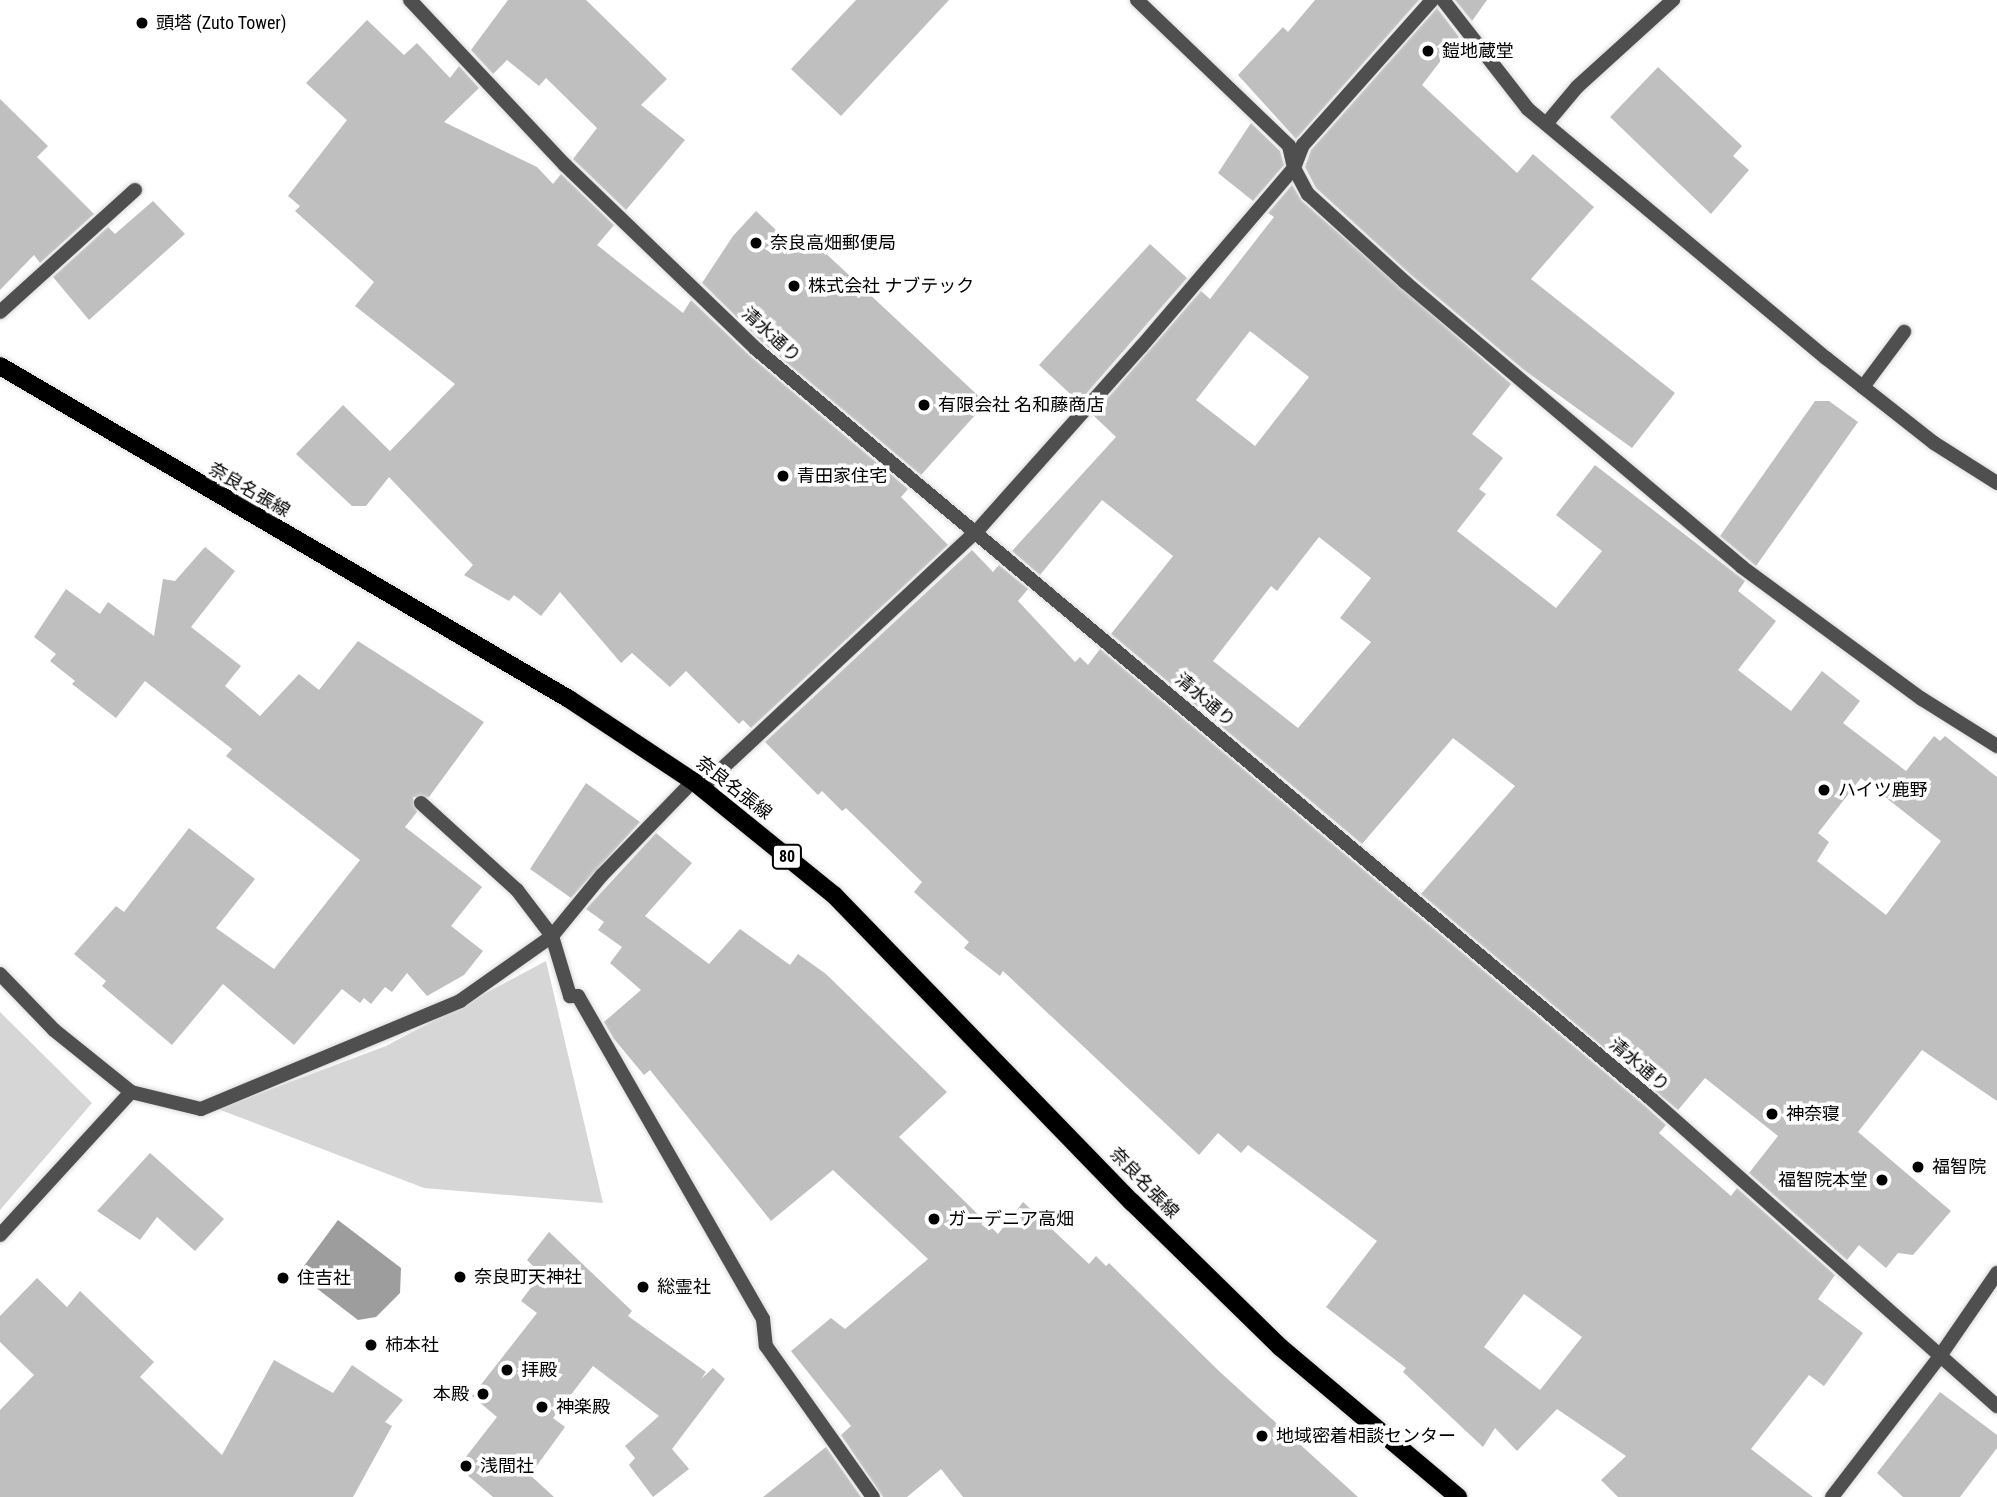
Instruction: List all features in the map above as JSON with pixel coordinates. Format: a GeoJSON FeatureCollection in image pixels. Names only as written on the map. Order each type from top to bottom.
{"type":"FeatureCollection","features":[{"type":"Feature","properties":{"kind":"main road","name":"奈良名張線"},"geometry":{"type":"LineString","coordinates":[[0,366],[569,699],[697,785],[834,895],[1132,1202],[1280,1348],[1458,1497]]}},
{"type":"Feature","properties":{"kind":"street","name":"清水通り"},"geometry":{"type":"LineString","coordinates":[[410,0],[565,164],[756,349],[1651,1099],[1997,1406]]}},
{"type":"Feature","properties":{"kind":"street"},"geometry":{"type":"LineString","coordinates":[[1137,0],[1289,146],[1294,168],[1308,194],[1405,282],[1742,567],[1923,699],[1997,746]]}},
{"type":"Feature","properties":{"kind":"street"},"geometry":{"type":"LineString","coordinates":[[0,974],[54,1030],[131,1092],[201,1110],[460,1001],[552,936],[602,875],[697,785],[976,532],[1294,168],[1303,145],[1432,0]]}},
{"type":"Feature","properties":{"kind":"street"},"geometry":{"type":"LineString","coordinates":[[1443,0],[1528,110],[1863,387],[1934,443],[1997,484]]}},
{"type":"Feature","properties":{"kind":"street"},"geometry":{"type":"LineString","coordinates":[[1546,124],[1577,87],[1673,0]]}},
{"type":"Feature","properties":{"kind":"street"},"geometry":{"type":"LineString","coordinates":[[0,312],[135,190]]}},
{"type":"Feature","properties":{"kind":"street"},"geometry":{"type":"LineString","coordinates":[[1863,387],[1904,332]]}},
{"type":"Feature","properties":{"kind":"street"},"geometry":{"type":"LineString","coordinates":[[421,803],[517,890],[552,936],[570,996],[578,996],[763,1318],[766,1346],[873,1497]]}},
{"type":"Feature","properties":{"kind":"street"},"geometry":{"type":"LineString","coordinates":[[0,1236],[131,1092]]}},
{"type":"Feature","properties":{"kind":"street"},"geometry":{"type":"LineString","coordinates":[[1832,1497],[1940,1356],[1997,1273]]}},
{"type":"Feature","properties":{"kind":"shaded area"},"geometry":{"type":"Polygon","coordinates":[[[546,961],[603,1203],[424,1188],[218,1109],[386,1046],[546,961]]]}},
{"type":"Feature","properties":{"kind":"shaded area"},"geometry":{"type":"Polygon","coordinates":[[[0,1012],[92,1103],[0,1210],[0,1012]]]}},
{"type":"Feature","properties":{"kind":"shaded area"},"geometry":{"type":"Polygon","coordinates":[[[338,1220],[401,1268],[400,1293],[376,1317],[358,1320],[298,1274],[338,1220]]]}},
{"type":"Feature","properties":{"kind":"building"},"geometry":{"type":"Polygon","coordinates":[[[508,0],[586,0],[667,79],[641,105],[685,140],[626,210],[573,159],[597,128],[546,78],[539,86],[507,60],[493,74],[471,50],[508,0]]]}},
{"type":"Feature","properties":{"kind":"building"},"geometry":{"type":"Polygon","coordinates":[[[856,0],[949,0],[841,116],[791,69],[856,0]]]}},
{"type":"Feature","properties":{"kind":"building"},"geometry":{"type":"Polygon","coordinates":[[[1315,0],[1419,0],[1296,139],[1238,75],[1283,27],[1288,32],[1315,0]]]}},
{"type":"Feature","properties":{"kind":"building"},"geometry":{"type":"Polygon","coordinates":[[[1455,0],[1487,0],[1472,21],[1455,0]]]}},
{"type":"Feature","properties":{"kind":"building"},"geometry":{"type":"Polygon","coordinates":[[[1437,8],[1459,37],[1422,85],[1517,173],[1533,154],[1594,207],[1531,279],[1675,393],[1632,448],[1524,370],[1411,275],[1316,188],[1305,167],[1311,150],[1437,8]]]}},
{"type":"Feature","properties":{"kind":"building"},"geometry":{"type":"Polygon","coordinates":[[[367,20],[404,55],[417,43],[450,78],[459,66],[479,88],[444,122],[537,167],[553,184],[561,174],[614,225],[597,245],[683,313],[691,300],[750,356],[908,489],[901,497],[948,545],[751,728],[743,720],[739,724],[686,671],[670,687],[632,653],[621,663],[560,592],[541,616],[514,595],[509,601],[464,575],[473,565],[389,477],[366,506],[352,506],[296,454],[343,405],[390,451],[455,384],[355,306],[374,282],[295,211],[300,206],[288,196],[347,120],[306,83],[367,20]]]}},
{"type":"Feature","properties":{"kind":"building"},"geometry":{"type":"Polygon","coordinates":[[[1658,67],[1742,146],[1733,156],[1749,170],[1711,214],[1610,117],[1658,67]]]}},
{"type":"Feature","properties":{"kind":"building"},"geometry":{"type":"Polygon","coordinates":[[[0,99],[48,146],[37,157],[94,214],[40,263],[34,255],[0,290],[0,99]]]}},
{"type":"Feature","properties":{"kind":"building"},"geometry":{"type":"Polygon","coordinates":[[[1251,123],[1280,151],[1284,165],[1253,201],[1218,173],[1251,123]]]}},
{"type":"Feature","properties":{"kind":"building"},"geometry":{"type":"Polygon","coordinates":[[[1292,185],[1302,201],[1511,384],[1472,434],[1503,458],[1479,489],[1486,494],[1457,531],[1556,608],[1602,551],[1556,515],[1595,465],[1745,581],[1738,591],[1776,621],[1738,670],[1791,711],[1822,671],[1860,701],[1843,723],[1906,771],[1934,736],[1940,741],[1945,736],[1997,777],[1997,1101],[1922,1050],[1858,1132],[1951,1211],[1913,1255],[1898,1253],[1886,1268],[1859,1245],[1847,1260],[1749,1173],[1778,1136],[1705,1078],[1678,1110],[1421,894],[1515,786],[1453,738],[1362,844],[1111,634],[1173,556],[1102,500],[1040,575],[1012,551],[1116,437],[1093,415],[1201,291],[1210,299],[1274,217],[1268,213],[1292,185]],[[1250,331],[1196,400],[1255,446],[1309,377],[1250,331]],[[1319,537],[1277,591],[1271,586],[1213,661],[1298,728],[1371,642],[1340,618],[1371,578],[1319,537]],[[1861,778],[1818,833],[1829,842],[1817,861],[1886,915],[1941,841],[1861,778]]]}},
{"type":"Feature","properties":{"kind":"building"},"geometry":{"type":"Polygon","coordinates":[[[153,201],[185,234],[89,320],[53,277],[108,227],[115,234],[153,201]]]}},
{"type":"Feature","properties":{"kind":"building"},"geometry":{"type":"Polygon","coordinates":[[[756,211],[793,246],[805,234],[986,403],[921,475],[762,342],[702,283],[733,236],[756,211]]]}},
{"type":"Feature","properties":{"kind":"building"},"geometry":{"type":"Polygon","coordinates":[[[1150,244],[1187,278],[1079,402],[1039,365],[1150,244]]]}},
{"type":"Feature","properties":{"kind":"building"},"geometry":{"type":"Polygon","coordinates":[[[1815,401],[1829,401],[1858,422],[1756,566],[1720,536],[1815,401]]]}},
{"type":"Feature","properties":{"kind":"building"},"geometry":{"type":"Polygon","coordinates":[[[205,547],[235,571],[191,627],[241,666],[225,686],[260,716],[299,674],[319,690],[358,641],[484,722],[429,797],[413,797],[417,812],[405,827],[482,887],[451,926],[483,951],[464,975],[427,996],[407,973],[392,992],[385,987],[371,1004],[364,998],[360,1003],[342,989],[294,1045],[223,984],[172,1045],[102,986],[106,981],[74,954],[116,906],[124,912],[189,828],[255,879],[216,928],[274,969],[360,860],[226,756],[232,749],[145,681],[116,718],[72,684],[75,681],[50,661],[56,654],[34,637],[66,589],[100,614],[108,602],[154,636],[163,579],[175,581],[205,547]]]}},
{"type":"Feature","properties":{"kind":"building"},"geometry":{"type":"Polygon","coordinates":[[[972,550],[993,572],[999,565],[1028,589],[1018,601],[1075,662],[1080,657],[1088,665],[1100,649],[1645,1106],[1666,1125],[1659,1133],[1731,1196],[1737,1188],[1835,1275],[1818,1299],[1863,1333],[1824,1386],[1809,1375],[1751,1449],[1813,1497],[1618,1497],[1601,1480],[1626,1456],[1557,1409],[1517,1451],[1495,1428],[1483,1447],[1403,1372],[1406,1368],[1326,1307],[1377,1241],[1248,1145],[1241,1153],[1218,1133],[1199,1155],[1003,971],[1000,976],[964,948],[969,942],[914,892],[922,882],[846,808],[842,811],[822,791],[818,795],[765,742],[972,550]],[[1524,1294],[1484,1347],[1540,1390],[1582,1337],[1524,1294]]]}},
{"type":"Feature","properties":{"kind":"building"},"geometry":{"type":"Polygon","coordinates":[[[586,783],[640,822],[571,898],[530,869],[586,783]]]}},
{"type":"Feature","properties":{"kind":"building"},"geometry":{"type":"Polygon","coordinates":[[[656,833],[692,863],[645,916],[709,964],[740,929],[790,965],[798,954],[826,974],[947,1092],[899,1137],[998,1234],[1023,1202],[1089,1264],[1096,1256],[1106,1266],[1109,1263],[1221,1373],[1358,1497],[963,1497],[941,1469],[907,1497],[883,1497],[841,1435],[851,1426],[791,1351],[831,1318],[845,1329],[928,1259],[833,1170],[771,1221],[650,1070],[644,1075],[614,1039],[604,1022],[641,990],[610,963],[622,947],[598,930],[604,922],[586,909],[656,833]]]}},
{"type":"Feature","properties":{"kind":"building"},"geometry":{"type":"Polygon","coordinates":[[[150,1153],[224,1219],[195,1251],[157,1217],[140,1240],[97,1211],[150,1153]]]}},
{"type":"Feature","properties":{"kind":"building"},"geometry":{"type":"Polygon","coordinates":[[[549,1232],[632,1311],[628,1316],[706,1372],[701,1379],[713,1368],[725,1379],[672,1449],[689,1469],[653,1497],[629,1465],[635,1458],[625,1446],[659,1416],[593,1366],[553,1418],[565,1427],[530,1475],[554,1497],[493,1497],[458,1467],[497,1417],[472,1396],[537,1313],[521,1301],[541,1274],[527,1260],[549,1232]]]}},
{"type":"Feature","properties":{"kind":"building"},"geometry":{"type":"Polygon","coordinates":[[[37,1278],[67,1307],[80,1291],[154,1362],[140,1377],[222,1455],[274,1360],[333,1393],[352,1365],[403,1400],[385,1422],[392,1426],[353,1497],[0,1497],[0,1410],[34,1375],[0,1342],[0,1316],[37,1278]]]}},
{"type":"Feature","properties":{"kind":"building"},"geometry":{"type":"Polygon","coordinates":[[[1940,1392],[1997,1435],[1997,1448],[1960,1497],[1903,1497],[1877,1473],[1940,1392]]]}},
{"type":"Feature","properties":{"kind":"building"},"geometry":{"type":"Polygon","coordinates":[[[826,1447],[861,1497],[763,1497],[826,1447]]]}},
{"type":"Feature","properties":{"kind":"place","name":"頭塔 (Zuto Tower)"},"geometry":{"type":"Point","coordinates":[142,23]}},
{"type":"Feature","properties":{"kind":"place","name":"鎧地蔵堂"},"geometry":{"type":"Point","coordinates":[1428,51]}},
{"type":"Feature","properties":{"kind":"place","name":"奈良高畑郵便局"},"geometry":{"type":"Point","coordinates":[756,243]}},
{"type":"Feature","properties":{"kind":"place","name":"株式会社 ナブテック"},"geometry":{"type":"Point","coordinates":[794,286]}},
{"type":"Feature","properties":{"kind":"place","name":"有限会社 名和藤商店"},"geometry":{"type":"Point","coordinates":[924,405]}},
{"type":"Feature","properties":{"kind":"place","name":"青田家住宅"},"geometry":{"type":"Point","coordinates":[783,476]}},
{"type":"Feature","properties":{"kind":"place","name":"ハイツ鹿野"},"geometry":{"type":"Point","coordinates":[1824,790]}},
{"type":"Feature","properties":{"kind":"place","name":"神奈寝"},"geometry":{"type":"Point","coordinates":[1772,1114]}},
{"type":"Feature","properties":{"kind":"place","name":"福智院"},"geometry":{"type":"Point","coordinates":[1918,1167]}},
{"type":"Feature","properties":{"kind":"place","name":"福智院本堂"},"geometry":{"type":"Point","coordinates":[1882,1180]}},
{"type":"Feature","properties":{"kind":"place","name":"ガーデニア高畑"},"geometry":{"type":"Point","coordinates":[934,1219]}},
{"type":"Feature","properties":{"kind":"place","name":"奈良町天神社"},"geometry":{"type":"Point","coordinates":[460,1277]}},
{"type":"Feature","properties":{"kind":"place","name":"住吉社"},"geometry":{"type":"Point","coordinates":[283,1278]}},
{"type":"Feature","properties":{"kind":"place","name":"総霊社"},"geometry":{"type":"Point","coordinates":[643,1287]}},
{"type":"Feature","properties":{"kind":"place","name":"柿本社"},"geometry":{"type":"Point","coordinates":[371,1345]}},
{"type":"Feature","properties":{"kind":"place","name":"拝殿"},"geometry":{"type":"Point","coordinates":[507,1370]}},
{"type":"Feature","properties":{"kind":"place","name":"本殿"},"geometry":{"type":"Point","coordinates":[483,1394]}},
{"type":"Feature","properties":{"kind":"place","name":"神楽殿"},"geometry":{"type":"Point","coordinates":[542,1407]}},
{"type":"Feature","properties":{"kind":"place","name":"地域密着相談センター"},"geometry":{"type":"Point","coordinates":[1262,1436]}},
{"type":"Feature","properties":{"kind":"place","name":"浅間社"},"geometry":{"type":"Point","coordinates":[466,1466]}}]}
